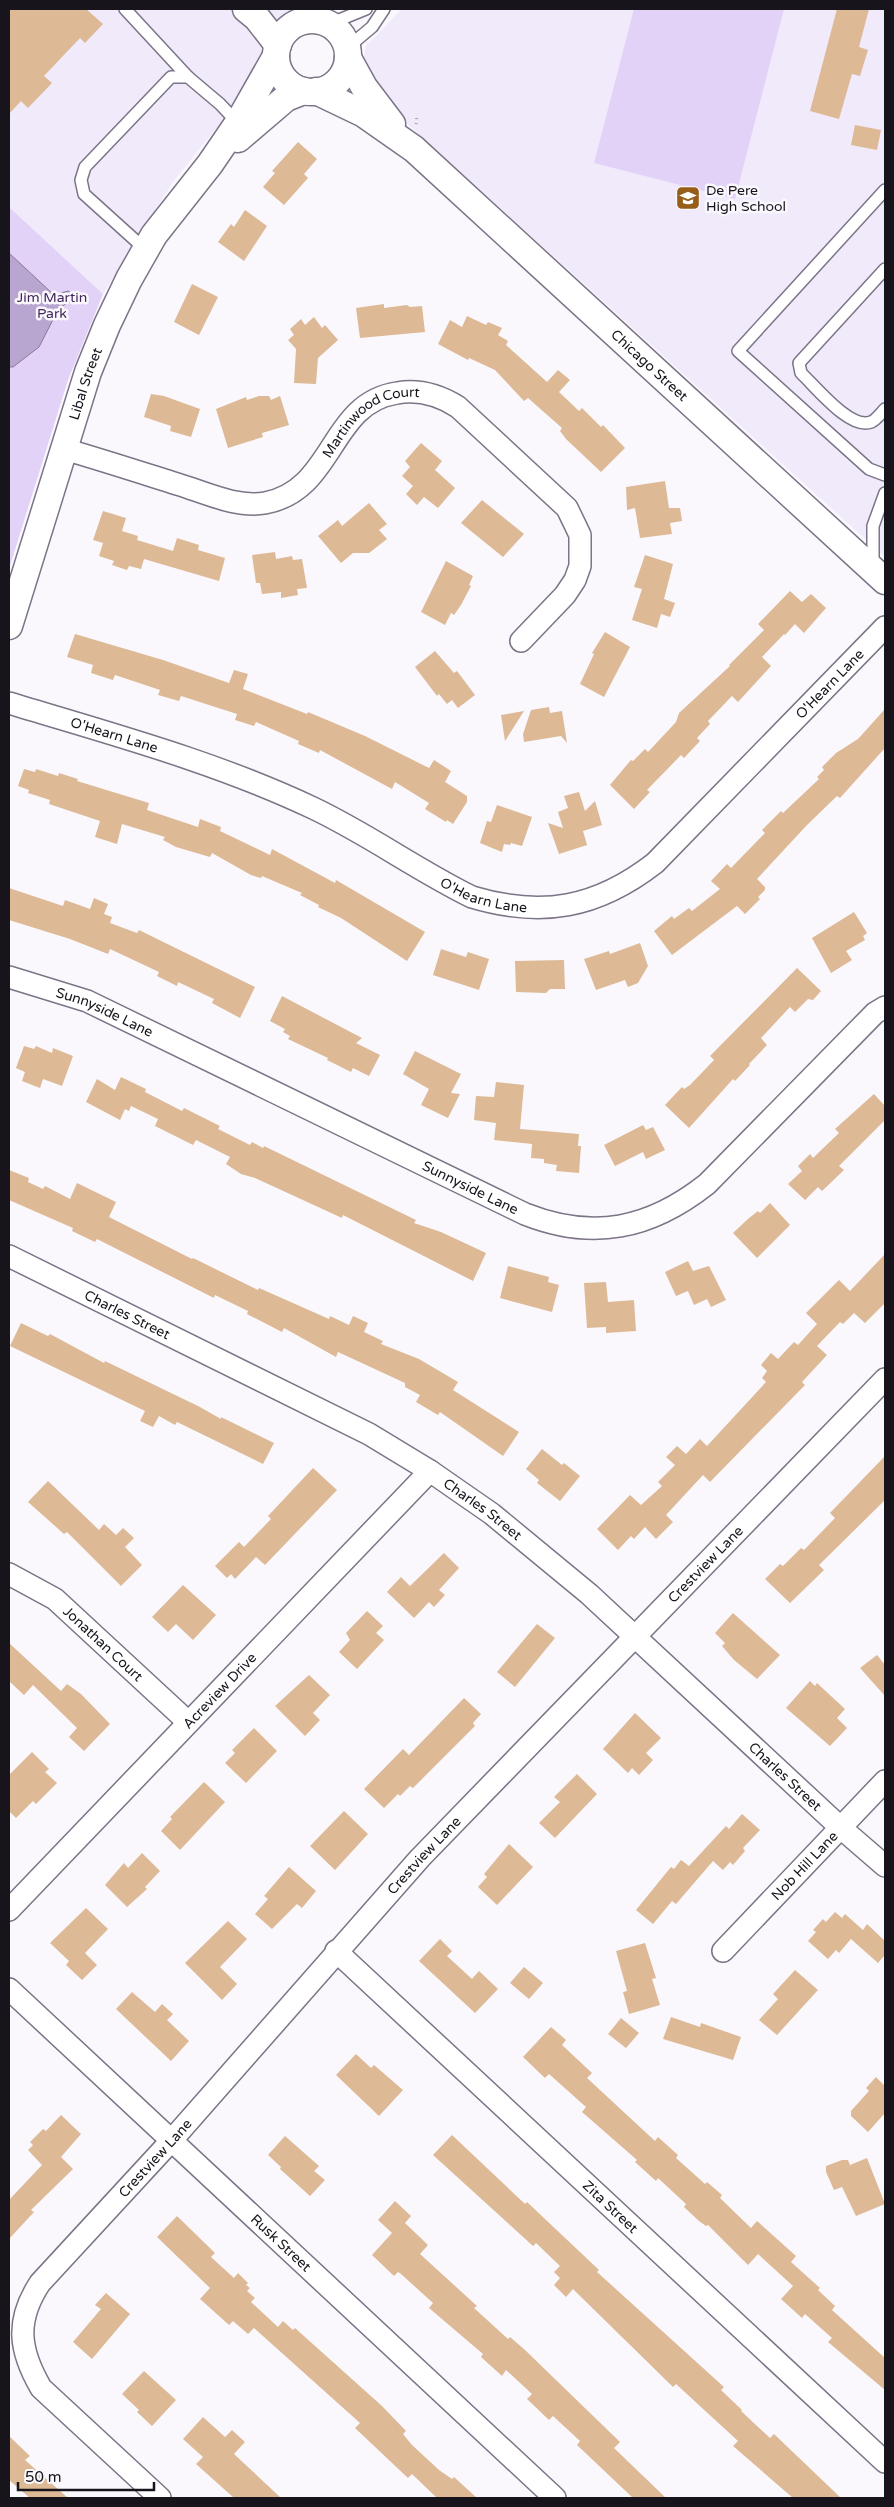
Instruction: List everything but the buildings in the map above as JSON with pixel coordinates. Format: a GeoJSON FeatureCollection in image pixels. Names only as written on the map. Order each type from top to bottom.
{"type":"FeatureCollection","features":[{"type":"Feature","properties":{"kind":"street"},"geometry":{"type":"LineString","coordinates":[[246,9],[257,18],[277,51],[278,68],[284,78],[293,86],[310,91],[335,84],[342,76],[348,53],[338,30],[303,17],[288,29],[277,51]]}},
{"type":"Feature","properties":{"kind":"street","name":"Libal Street"},"geometry":{"type":"LineString","coordinates":[[243,127],[277,51]]}},
{"type":"Feature","properties":{"kind":"street","name":"Chicago Street"},"geometry":{"type":"LineString","coordinates":[[348,53],[364,88],[414,149]]}},
{"type":"Feature","properties":{"kind":"street","name":"Libal Street"},"geometry":{"type":"LineString","coordinates":[[9,626],[88,372],[129,279],[154,235],[210,164],[243,127],[286,98],[310,91]]}},
{"type":"Feature","properties":{"kind":"street","name":"Chicago Street"},"geometry":{"type":"LineString","coordinates":[[310,91],[364,114],[414,149],[879,575]]}},
{"type":"Feature","properties":{"kind":"street","name":"Martinwood Court"},"geometry":{"type":"LineString","coordinates":[[64,449],[231,501],[264,503],[282,498],[301,487],[317,472],[352,417],[367,404],[390,394],[408,391],[443,397],[458,407],[567,508],[580,535],[580,566],[575,580],[565,595],[521,641]]}},
{"type":"Feature","properties":{"kind":"street","name":"O'Hearn Lane"},"geometry":{"type":"LineString","coordinates":[[9,702],[181,756],[248,780],[313,808],[472,897],[499,905],[526,908],[554,908],[582,902],[608,893],[633,880],[655,863],[885,626]]}},
{"type":"Feature","properties":{"kind":"street","name":"Sunnyside Lane"},"geometry":{"type":"LineString","coordinates":[[9,977],[87,1001],[525,1214],[561,1226],[587,1229],[635,1224],[662,1215],[685,1202],[707,1184],[875,1013],[885,1007]]}},
{"type":"Feature","properties":{"kind":"street","name":"Charles Street"},"geometry":{"type":"LineString","coordinates":[[9,1256],[304,1400],[369,1434],[430,1471],[492,1514],[542,1552],[841,1828],[885,1866]]}},
{"type":"Feature","properties":{"kind":"street","name":"Crestview Lane"},"geometry":{"type":"LineString","coordinates":[[160,2498],[41,2388],[28,2366],[22,2343],[23,2323],[32,2296],[40,2283],[171,2141],[336,1951],[420,1858],[885,1379]]}},
{"type":"Feature","properties":{"kind":"street","name":"Acreview Drive"},"geometry":{"type":"LineString","coordinates":[[9,1910],[430,1471]]}},
{"type":"Feature","properties":{"kind":"street","name":"Jonathan Court"},"geometry":{"type":"LineString","coordinates":[[9,1574],[55,1599],[188,1722]]}},
{"type":"Feature","properties":{"kind":"street","name":"Nob Hill Lane"},"geometry":{"type":"LineString","coordinates":[[723,1951],[885,1781]]}},
{"type":"Feature","properties":{"kind":"street","name":"Zita Street"},"geometry":{"type":"LineString","coordinates":[[336,1951],[885,2462]]}},
{"type":"Feature","properties":{"kind":"street","name":"Rusk Street"},"geometry":{"type":"LineString","coordinates":[[9,1989],[555,2498]]}},
{"type":"Feature","properties":{"kind":"lane"},"geometry":{"type":"LineString","coordinates":[[125,9],[142,25],[188,77],[220,104],[243,127]]}},
{"type":"Feature","properties":{"kind":"lane"},"geometry":{"type":"LineString","coordinates":[[303,17],[339,20],[366,9]]}},
{"type":"Feature","properties":{"kind":"lane"},"geometry":{"type":"LineString","coordinates":[[348,53],[372,27],[384,9]]}},
{"type":"Feature","properties":{"kind":"lane"},"geometry":{"type":"LineString","coordinates":[[146,250],[84,194],[81,180],[85,167],[171,77],[188,77]]}},
{"type":"Feature","properties":{"kind":"lane"},"geometry":{"type":"LineString","coordinates":[[885,190],[738,352],[868,469],[885,475]]}},
{"type":"Feature","properties":{"kind":"lane"},"geometry":{"type":"LineString","coordinates":[[885,269],[799,363],[801,373],[848,418],[860,424],[873,422],[885,409]]}},
{"type":"Feature","properties":{"kind":"lane"},"geometry":{"type":"LineString","coordinates":[[879,575],[873,526],[885,493]]}},
{"type":"Feature","properties":{"kind":"shaded area"},"geometry":{"type":"Polygon","coordinates":[[[9,9],[296,9],[269,33],[251,85],[173,182],[103,294],[9,207],[9,9]]]}},
{"type":"Feature","properties":{"kind":"shaded area","name":"De Pere High School"},"geometry":{"type":"Polygon","coordinates":[[[402,9],[885,9],[885,557],[378,97],[361,69],[366,46],[402,9]]]}},
{"type":"Feature","properties":{"kind":"shaded area"},"geometry":{"type":"Polygon","coordinates":[[[9,253],[54,295],[68,291],[78,297],[59,308],[39,347],[13,367],[9,367],[9,253]]]}},
{"type":"Feature","properties":{"kind":"green space"},"geometry":{"type":"Polygon","coordinates":[[[634,9],[784,9],[735,199],[594,163],[634,9]]]}},
{"type":"Feature","properties":{"kind":"green space","name":"Jim Martin Park"},"geometry":{"type":"Polygon","coordinates":[[[9,207],[103,294],[68,380],[9,569],[9,207]]]}},
{"type":"Feature","properties":{"kind":"place","name":"De Pere High School"},"geometry":{"type":"Point","coordinates":[688,198]}}]}
